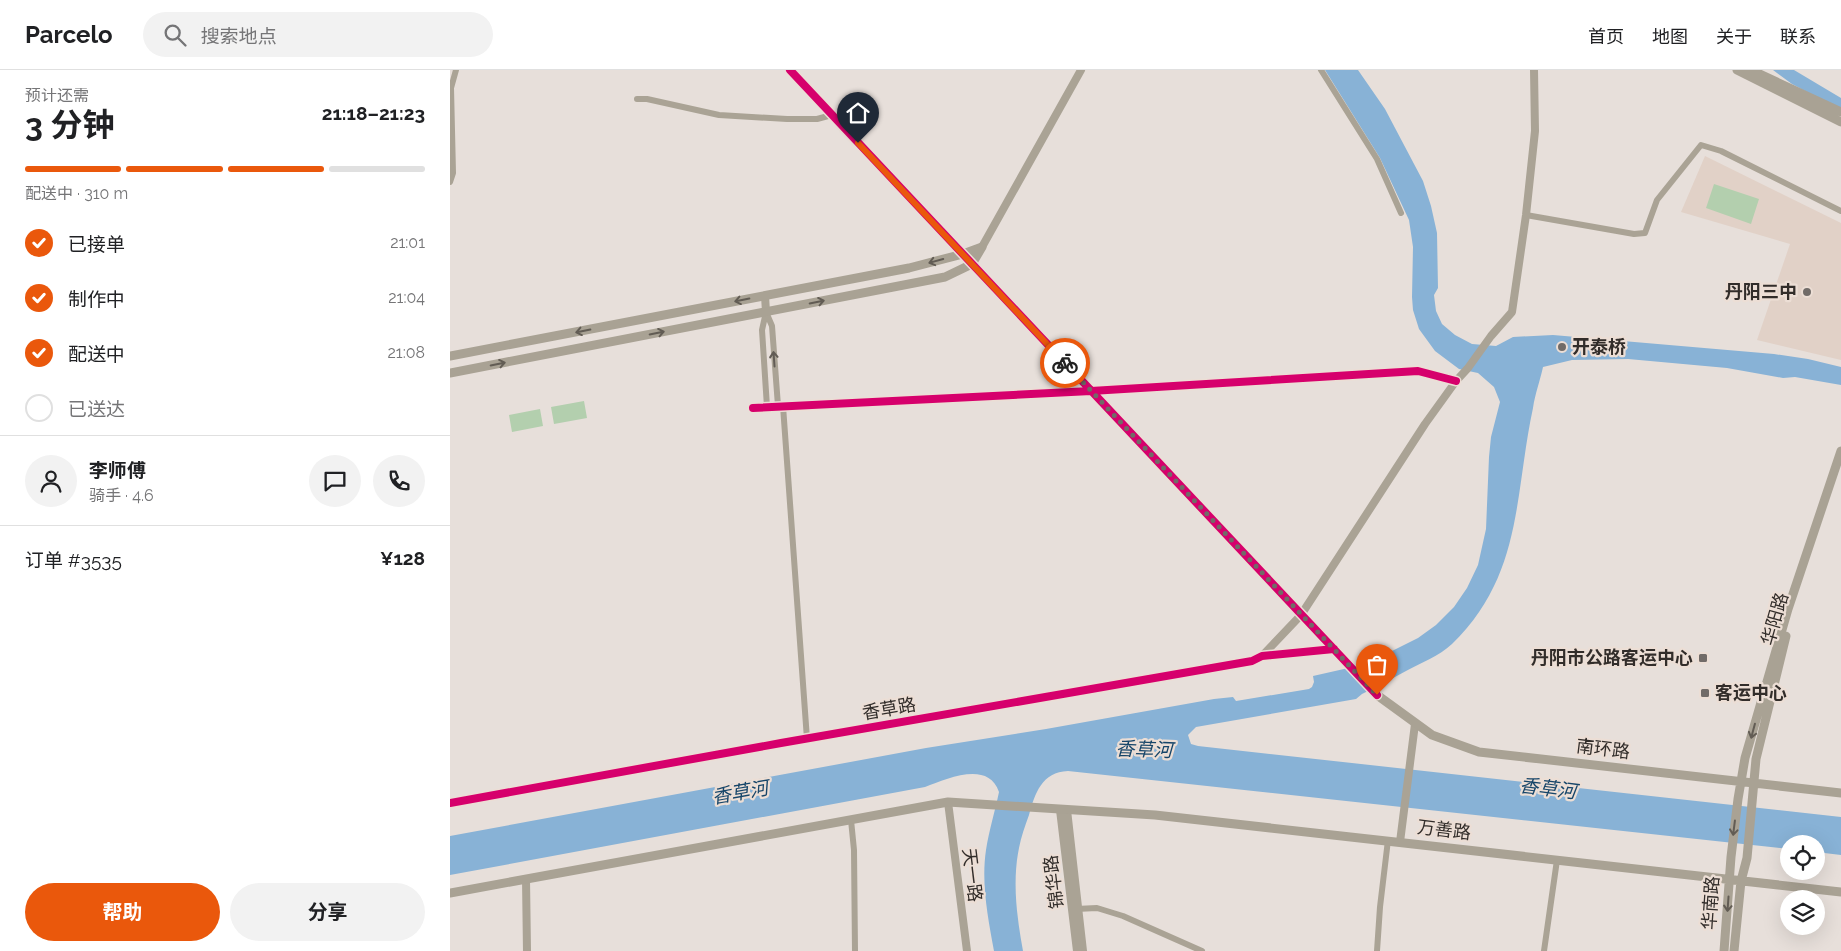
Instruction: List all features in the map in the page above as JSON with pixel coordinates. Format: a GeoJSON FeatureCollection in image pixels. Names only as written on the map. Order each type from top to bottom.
{"type":"FeatureCollection","features":[{"type":"Feature","properties":{"kind":"main road"},"geometry":{"type":"LineString","coordinates":[[1737,70],[1841,122]]}},
{"type":"Feature","properties":{"kind":"main road"},"geometry":{"type":"LineString","coordinates":[[1751,70],[1841,112]]}},
{"type":"Feature","properties":{"kind":"main road"},"geometry":{"type":"LineString","coordinates":[[450,356],[909,268],[982,247]]}},
{"type":"Feature","properties":{"kind":"main road"},"geometry":{"type":"LineString","coordinates":[[450,373],[945,277],[972,264],[982,247]]}},
{"type":"Feature","properties":{"kind":"main road"},"geometry":{"type":"LineString","coordinates":[[1740,782],[1755,722],[1788,609],[1841,451]]}},
{"type":"Feature","properties":{"kind":"main road","name":"华阳路"},"geometry":{"type":"LineString","coordinates":[[1755,783],[1756,759],[1789,621],[1841,468]]}},
{"type":"Feature","properties":{"kind":"main road","name":"南环路"},"geometry":{"type":"LineString","coordinates":[[1377,695],[1414,724],[1432,735],[1479,752],[1841,793]]}},
{"type":"Feature","properties":{"kind":"main road","name":"华南路"},"geometry":{"type":"LineString","coordinates":[[1724,951],[1731,857],[1740,782]]}},
{"type":"Feature","properties":{"kind":"main road","name":"华南路"},"geometry":{"type":"LineString","coordinates":[[1734,951],[1741,881],[1747,858],[1755,783]]}},
{"type":"Feature","properties":{"kind":"main road","name":"万善路"},"geometry":{"type":"LineString","coordinates":[[450,893],[948,802],[986,806],[1154,815],[1841,892]]}},
{"type":"Feature","properties":{"kind":"street"},"geometry":{"type":"LineString","coordinates":[[450,182],[452,173],[451,88],[456,70]]}},
{"type":"Feature","properties":{"kind":"street"},"geometry":{"type":"LineString","coordinates":[[790,70],[1377,695]]}},
{"type":"Feature","properties":{"kind":"street"},"geometry":{"type":"LineString","coordinates":[[982,247],[1081,70]]}},
{"type":"Feature","properties":{"kind":"street"},"geometry":{"type":"LineString","coordinates":[[1321,70],[1377,159],[1401,213]]}},
{"type":"Feature","properties":{"kind":"street"},"geometry":{"type":"LineString","coordinates":[[1262,656],[1301,615],[1424,424],[1512,312],[1526,215],[1535,132],[1534,70]]}},
{"type":"Feature","properties":{"kind":"street"},"geometry":{"type":"LineString","coordinates":[[637,99],[647,99],[719,114],[787,119],[817,119],[832,115]]}},
{"type":"Feature","properties":{"kind":"street"},"geometry":{"type":"LineString","coordinates":[[1526,215],[1634,234],[1645,233],[1657,200],[1701,144],[1721,151],[1841,211]]}},
{"type":"Feature","properties":{"kind":"street"},"geometry":{"type":"LineString","coordinates":[[765,296],[766,312],[762,330],[767,407]]}},
{"type":"Feature","properties":{"kind":"street"},"geometry":{"type":"LineString","coordinates":[[766,312],[772,326],[780,406],[807,738]]}},
{"type":"Feature","properties":{"kind":"street"},"geometry":{"type":"LineString","coordinates":[[753,408],[1091,391],[1418,371],[1456,381]]}},
{"type":"Feature","properties":{"kind":"street","name":"香草路"},"geometry":{"type":"LineString","coordinates":[[450,803],[807,738],[1252,661],[1262,656],[1334,649]]}},
{"type":"Feature","properties":{"kind":"street"},"geometry":{"type":"LineString","coordinates":[[1400,842],[1414,724]]}},
{"type":"Feature","properties":{"kind":"street","name":"天一路"},"geometry":{"type":"LineString","coordinates":[[948,802],[967,951]]}},
{"type":"Feature","properties":{"kind":"street","name":"锦华路"},"geometry":{"type":"LineString","coordinates":[[1064,810],[1075,909],[1083,951]]}},
{"type":"Feature","properties":{"kind":"street"},"geometry":{"type":"LineString","coordinates":[[851,820],[854,850],[855,951]]}},
{"type":"Feature","properties":{"kind":"street"},"geometry":{"type":"LineString","coordinates":[[1377,951],[1388,840]]}},
{"type":"Feature","properties":{"kind":"street"},"geometry":{"type":"LineString","coordinates":[[1544,951],[1557,860]]}},
{"type":"Feature","properties":{"kind":"street"},"geometry":{"type":"LineString","coordinates":[[526,879],[527,951]]}},
{"type":"Feature","properties":{"kind":"street"},"geometry":{"type":"LineString","coordinates":[[1075,909],[1097,908],[1124,916],[1202,951]]}},
{"type":"Feature","properties":{"kind":"street","name":"锦华路"},"geometry":{"type":"LineString","coordinates":[[1075,909],[1076,951]]}},
{"type":"Feature","properties":{"kind":"shaded area","name":"丹阳三中"},"geometry":{"type":"Polygon","coordinates":[[[1705,156],[1841,223],[1841,360],[1757,340],[1790,244],[1681,212],[1705,156]]]}},
{"type":"Feature","properties":{"kind":"green space"},"geometry":{"type":"Polygon","coordinates":[[[1714,184],[1759,199],[1751,224],[1706,208],[1714,184]]]}},
{"type":"Feature","properties":{"kind":"green space"},"geometry":{"type":"Polygon","coordinates":[[[584,401],[587,418],[554,424],[551,407],[584,401]]]}},
{"type":"Feature","properties":{"kind":"green space"},"geometry":{"type":"Polygon","coordinates":[[[540,409],[543,426],[512,432],[509,415],[540,409]]]}},
{"type":"Feature","properties":{"kind":"water","name":"香草河"},"geometry":{"type":"Polygon","coordinates":[[[1325,70],[1358,70],[1385,109],[1423,181],[1431,206],[1437,233],[1438,288],[1434,295],[1436,311],[1442,324],[1455,335],[1472,344],[1496,346],[1513,337],[1553,335],[1774,354],[1808,359],[1841,367],[1841,385],[1795,377],[1783,378],[1727,368],[1628,359],[1572,360],[1543,367],[1534,403],[1512,533],[1504,562],[1492,590],[1475,618],[1452,644],[1436,656],[1362,694],[1356,699],[1196,727],[1188,735],[1191,744],[1841,817],[1841,855],[1825,853],[1825,835],[1780,835],[1780,848],[1068,771],[1052,775],[1041,785],[1034,799],[1021,840],[1017,861],[1016,887],[1017,913],[1023,951],[994,951],[984,875],[987,843],[999,792],[994,782],[977,774],[966,774],[925,787],[450,875],[450,836],[926,748],[1214,699],[1233,697],[1236,701],[1309,689],[1314,682],[1313,676],[1366,664],[1418,638],[1436,625],[1454,607],[1467,588],[1478,565],[1486,529],[1491,437],[1500,402],[1494,387],[1478,373],[1459,369],[1435,351],[1419,329],[1413,310],[1413,247],[1409,220],[1380,158],[1325,70]]]}},
{"type":"Feature","properties":{"kind":"water"},"geometry":{"type":"Polygon","coordinates":[[[1773,70],[1794,70],[1841,98],[1841,110],[1792,84],[1773,70]]]}},
{"type":"Feature","properties":{"kind":"cycle path"},"geometry":{"type":"LineString","coordinates":[[790,70],[1377,695]]}},
{"type":"Feature","properties":{"kind":"cycle path"},"geometry":{"type":"LineString","coordinates":[[753,408],[1091,391],[1418,371],[1456,381]]}},
{"type":"Feature","properties":{"kind":"cycle path"},"geometry":{"type":"LineString","coordinates":[[450,803],[1252,661],[1262,656],[1334,649]]}},
{"type":"Feature","properties":{"kind":"way so far"},"geometry":{"type":"LineString","coordinates":[[1065,363],[1377,695]]}},
{"type":"Feature","properties":{"kind":"place","name":"丹阳三中"},"geometry":{"type":"Point","coordinates":[1807,292]}},
{"type":"Feature","properties":{"kind":"place","name":"开泰桥"},"geometry":{"type":"Point","coordinates":[1562,347]}},
{"type":"Feature","properties":{"kind":"place","name":"丹阳市公路客运中心"},"geometry":{"type":"Point","coordinates":[1703,658]}},
{"type":"Feature","properties":{"kind":"place","name":"客运中心"},"geometry":{"type":"Point","coordinates":[1705,693]}},
{"type":"Feature","properties":{"kind":"route"},"geometry":{"type":"LineString","coordinates":[[858,143],[1065,363]]}}]}
